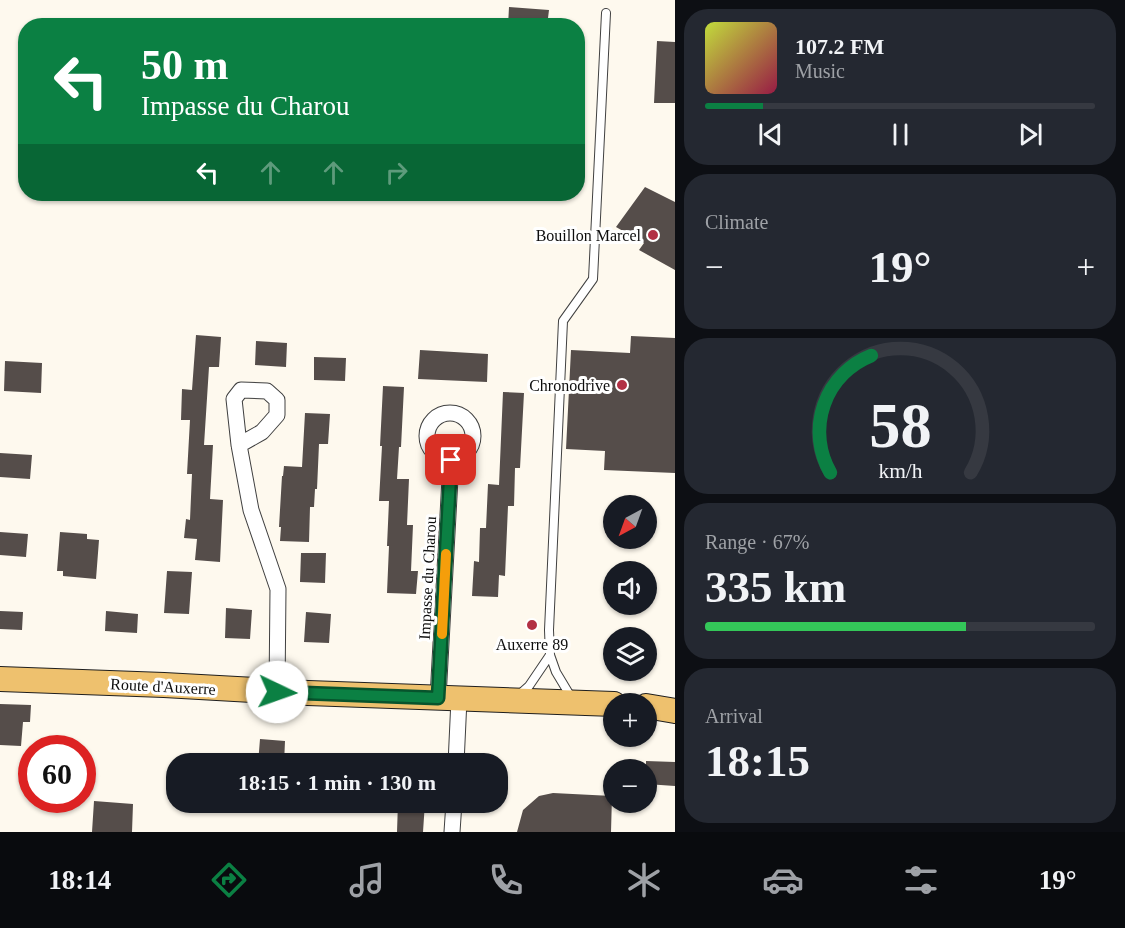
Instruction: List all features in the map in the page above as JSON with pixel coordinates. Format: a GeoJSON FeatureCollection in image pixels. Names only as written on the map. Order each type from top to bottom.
{"type":"FeatureCollection","features":[{"type":"Feature","properties":{"kind":"main road","name":"Route d'Auxerre"},"geometry":{"type":"LineString","coordinates":[[0,679],[603,704]]}},
{"type":"Feature","properties":{"kind":"main road"},"geometry":{"type":"LineString","coordinates":[[657,704],[675,702]]}},
{"type":"Feature","properties":{"kind":"main road"},"geometry":{"type":"LineString","coordinates":[[657,708],[675,711]]}},
{"type":"Feature","properties":{"kind":"street"},"geometry":{"type":"LineString","coordinates":[[238,445],[251,510],[278,589],[277,692]]}},
{"type":"Feature","properties":{"kind":"street","name":"Impasse du Charou"},"geometry":{"type":"LineString","coordinates":[[451,460],[449,699],[455,753]]}},
{"type":"Feature","properties":{"kind":"street"},"geometry":{"type":"LineString","coordinates":[[452,832],[453,813]]}},
{"type":"Feature","properties":{"kind":"lane"},"geometry":{"type":"LineString","coordinates":[[576,703],[556,672],[550,656],[550,618],[563,321],[593,279],[606,13]]}},
{"type":"Feature","properties":{"kind":"lane"},"geometry":{"type":"LineString","coordinates":[[512,701],[529,686],[550,656]]}},
{"type":"Feature","properties":{"kind":"building"},"geometry":{"type":"Polygon","coordinates":[[[509,7],[549,10],[548,18],[508,18],[509,7]]]}},
{"type":"Feature","properties":{"kind":"building"},"geometry":{"type":"Polygon","coordinates":[[[657,41],[675,42],[675,103],[654,103],[657,41]]]}},
{"type":"Feature","properties":{"kind":"building","name":"Bouillon Marcel"},"geometry":{"type":"Polygon","coordinates":[[[645,187],[675,202],[675,270],[639,250],[644,243],[616,227],[645,187]]]}},
{"type":"Feature","properties":{"kind":"building"},"geometry":{"type":"Polygon","coordinates":[[[196,335],[221,337],[219,367],[209,367],[204,445],[213,445],[210,499],[223,500],[220,562],[195,560],[197,539],[184,538],[186,519],[190,520],[192,474],[187,474],[190,420],[181,420],[182,389],[192,390],[196,335]]]}},
{"type":"Feature","properties":{"kind":"building","name":"Chronodrive"},"geometry":{"type":"Polygon","coordinates":[[[631,336],[675,338],[675,473],[604,470],[605,451],[566,449],[571,350],[630,353],[631,336]]]}},
{"type":"Feature","properties":{"kind":"building"},"geometry":{"type":"Polygon","coordinates":[[[256,341],[287,343],[286,367],[255,365],[256,341]]]}},
{"type":"Feature","properties":{"kind":"building"},"geometry":{"type":"Polygon","coordinates":[[[420,350],[488,354],[487,382],[418,379],[420,350]]]}},
{"type":"Feature","properties":{"kind":"building"},"geometry":{"type":"Polygon","coordinates":[[[314,357],[346,358],[345,381],[314,380],[314,357]]]}},
{"type":"Feature","properties":{"kind":"building"},"geometry":{"type":"Polygon","coordinates":[[[5,361],[42,363],[41,393],[4,391],[5,361]]]}},
{"type":"Feature","properties":{"kind":"building"},"geometry":{"type":"Polygon","coordinates":[[[383,386],[404,387],[397,479],[409,479],[407,525],[413,525],[411,571],[418,571],[416,594],[387,593],[389,501],[379,501],[383,386]]]}},
{"type":"Feature","properties":{"kind":"building"},"geometry":{"type":"Polygon","coordinates":[[[503,392],[524,393],[520,468],[515,468],[514,506],[508,506],[505,576],[499,575],[498,597],[472,596],[474,561],[479,562],[480,528],[486,528],[488,484],[499,485],[503,392]]]}},
{"type":"Feature","properties":{"kind":"building"},"geometry":{"type":"Polygon","coordinates":[[[305,413],[330,414],[328,444],[319,444],[317,489],[315,489],[314,507],[310,507],[309,542],[280,541],[282,476],[284,466],[302,467],[305,413]]]}},
{"type":"Feature","properties":{"kind":"building"},"geometry":{"type":"Polygon","coordinates":[[[0,453],[32,455],[30,479],[0,477],[0,453]]]}},
{"type":"Feature","properties":{"kind":"building"},"geometry":{"type":"Polygon","coordinates":[[[0,532],[28,534],[26,557],[0,555],[0,532]]]}},
{"type":"Feature","properties":{"kind":"building"},"geometry":{"type":"Polygon","coordinates":[[[60,532],[87,534],[87,539],[99,540],[96,579],[63,576],[63,571],[57,571],[60,532]]]}},
{"type":"Feature","properties":{"kind":"building"},"geometry":{"type":"Polygon","coordinates":[[[301,553],[326,553],[325,583],[300,582],[301,553]]]}},
{"type":"Feature","properties":{"kind":"building"},"geometry":{"type":"Polygon","coordinates":[[[167,571],[192,572],[189,614],[164,613],[167,571]]]}},
{"type":"Feature","properties":{"kind":"building"},"geometry":{"type":"Polygon","coordinates":[[[226,608],[252,610],[250,639],[225,638],[226,608]]]}},
{"type":"Feature","properties":{"kind":"building"},"geometry":{"type":"Polygon","coordinates":[[[0,611],[23,612],[22,630],[0,629],[0,611]]]}},
{"type":"Feature","properties":{"kind":"building"},"geometry":{"type":"Polygon","coordinates":[[[106,611],[138,614],[137,633],[105,631],[106,611]]]}},
{"type":"Feature","properties":{"kind":"building"},"geometry":{"type":"Polygon","coordinates":[[[306,612],[331,614],[329,643],[304,642],[306,612]]]}},
{"type":"Feature","properties":{"kind":"building"},"geometry":{"type":"Polygon","coordinates":[[[0,704],[31,705],[30,722],[23,722],[22,735],[18,735],[18,746],[0,745],[0,704]]]}},
{"type":"Feature","properties":{"kind":"building"},"geometry":{"type":"Polygon","coordinates":[[[260,739],[285,741],[284,753],[259,753],[260,739]]]}},
{"type":"Feature","properties":{"kind":"building"},"geometry":{"type":"Polygon","coordinates":[[[657,761],[675,762],[675,786],[657,785],[657,761]]]}},
{"type":"Feature","properties":{"kind":"building"},"geometry":{"type":"Polygon","coordinates":[[[553,793],[603,796],[603,813],[612,813],[611,832],[517,832],[523,810],[539,796],[553,793]]]}},
{"type":"Feature","properties":{"kind":"building"},"geometry":{"type":"Polygon","coordinates":[[[96,801],[133,804],[132,832],[92,832],[96,801]]]}},
{"type":"Feature","properties":{"kind":"building"},"geometry":{"type":"Polygon","coordinates":[[[398,813],[424,813],[423,832],[397,832],[398,813]]]}},
{"type":"Feature","properties":{"kind":"slow traffic"},"geometry":{"type":"LineString","coordinates":[[442,634],[446,554]]}},
{"type":"Feature","properties":{"kind":"place","name":"Bouillon Marcel"},"geometry":{"type":"Point","coordinates":[653,235]}},
{"type":"Feature","properties":{"kind":"place","name":"Chronodrive"},"geometry":{"type":"Point","coordinates":[622,385]}},
{"type":"Feature","properties":{"kind":"place","name":"Auxerre 89"},"geometry":{"type":"Point","coordinates":[532,625]}},
{"type":"Feature","properties":{"kind":"route"},"geometry":{"type":"LineString","coordinates":[[277,692],[438,698],[451,460]]}}]}
